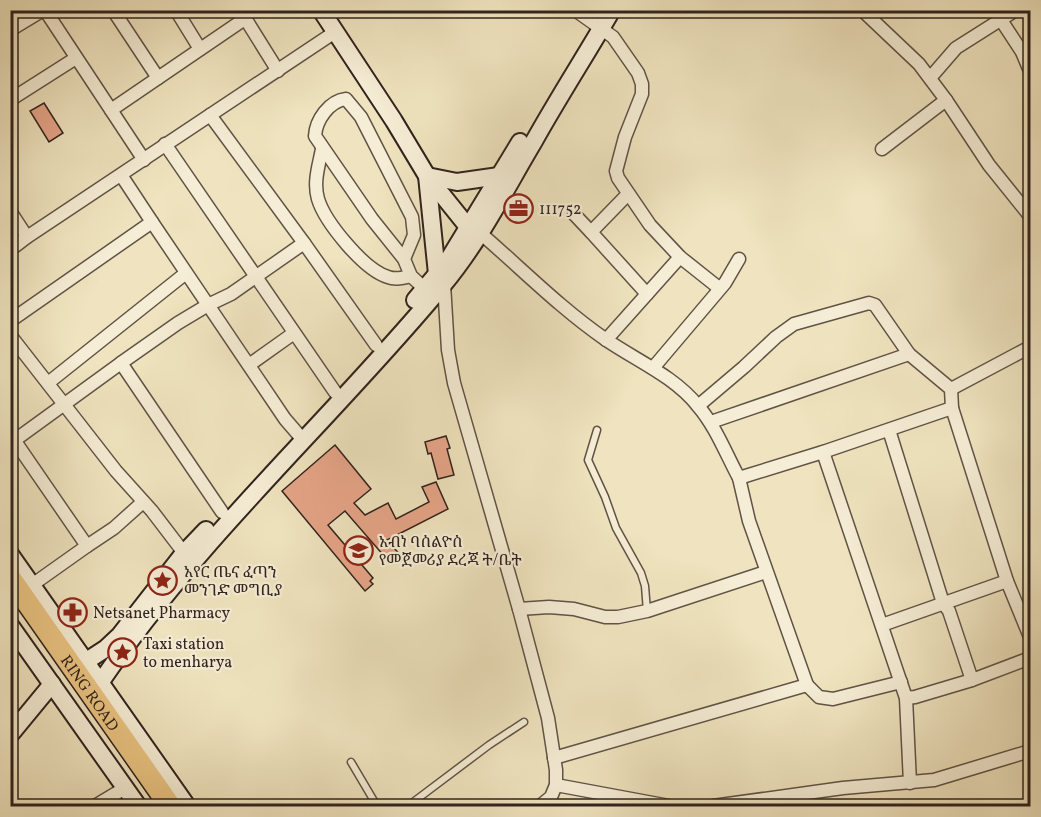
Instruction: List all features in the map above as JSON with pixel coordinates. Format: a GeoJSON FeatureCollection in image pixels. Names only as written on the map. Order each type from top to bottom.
{"type":"FeatureCollection","features":[{"type":"Feature","properties":{"kind":"highway","name":"RING ROAD"},"geometry":{"type":"LineString","coordinates":[[10,578],[170,807]]}},
{"type":"Feature","properties":{"kind":"highway","name":"RING ROAD"},"geometry":{"type":"LineString","coordinates":[[10,601],[154,807]]}},
{"type":"Feature","properties":{"kind":"street"},"geometry":{"type":"LineString","coordinates":[[10,30],[44,10],[144,160]]}},
{"type":"Feature","properties":{"kind":"street"},"geometry":{"type":"LineString","coordinates":[[114,10],[158,78]]}},
{"type":"Feature","properties":{"kind":"street"},"geometry":{"type":"LineString","coordinates":[[177,10],[200,49]]}},
{"type":"Feature","properties":{"kind":"street"},"geometry":{"type":"LineString","coordinates":[[321,10],[427,176],[474,230],[563,307],[606,340],[653,368],[682,390],[711,422],[739,478],[749,521],[807,686],[819,697],[833,699],[900,682]]}},
{"type":"Feature","properties":{"kind":"street"},"geometry":{"type":"LineString","coordinates":[[575,10],[599,20],[624,51],[642,84],[642,94],[625,136],[616,171],[618,178],[650,225],[680,257],[719,288]]}},
{"type":"Feature","properties":{"kind":"street"},"geometry":{"type":"LineString","coordinates":[[474,230],[499,176],[599,20],[612,10]]}},
{"type":"Feature","properties":{"kind":"street"},"geometry":{"type":"LineString","coordinates":[[862,10],[930,78],[989,165],[1029,211]]}},
{"type":"Feature","properties":{"kind":"street"},"geometry":{"type":"LineString","coordinates":[[930,78],[956,48],[1016,10]]}},
{"type":"Feature","properties":{"kind":"street"},"geometry":{"type":"LineString","coordinates":[[111,110],[200,49],[243,14],[278,70]]}},
{"type":"Feature","properties":{"kind":"street"},"geometry":{"type":"LineString","coordinates":[[100,684],[120,654],[190,565],[441,279],[474,230],[599,20]]}},
{"type":"Feature","properties":{"kind":"street"},"geometry":{"type":"LineString","coordinates":[[1001,20],[1022,52],[1030,71]]}},
{"type":"Feature","properties":{"kind":"street"},"geometry":{"type":"LineString","coordinates":[[10,249],[335,32]]}},
{"type":"Feature","properties":{"kind":"street"},"geometry":{"type":"LineString","coordinates":[[10,100],[76,58]]}},
{"type":"Feature","properties":{"kind":"street"},"geometry":{"type":"LineString","coordinates":[[404,259],[414,235],[412,217],[361,117],[346,99],[338,100],[330,105],[315,130],[315,136],[322,149],[404,259],[411,276],[425,289]]}},
{"type":"Feature","properties":{"kind":"street"},"geometry":{"type":"LineString","coordinates":[[882,150],[946,100]]}},
{"type":"Feature","properties":{"kind":"street"},"geometry":{"type":"LineString","coordinates":[[210,115],[376,345]]}},
{"type":"Feature","properties":{"kind":"street"},"geometry":{"type":"LineString","coordinates":[[165,144],[335,392]]}},
{"type":"Feature","properties":{"kind":"street"},"geometry":{"type":"LineString","coordinates":[[322,149],[316,178],[318,200],[337,232],[352,251],[386,277],[396,279],[411,276]]}},
{"type":"Feature","properties":{"kind":"street"},"geometry":{"type":"LineString","coordinates":[[121,175],[249,365],[301,437]]}},
{"type":"Feature","properties":{"kind":"street"},"geometry":{"type":"LineString","coordinates":[[427,176],[457,182],[499,176]]}},
{"type":"Feature","properties":{"kind":"street"},"geometry":{"type":"LineString","coordinates":[[427,176],[450,368],[548,718],[556,785],[551,796],[540,807]]}},
{"type":"Feature","properties":{"kind":"street"},"geometry":{"type":"LineString","coordinates":[[591,232],[628,194]]}},
{"type":"Feature","properties":{"kind":"street"},"geometry":{"type":"LineString","coordinates":[[10,211],[27,237]]}},
{"type":"Feature","properties":{"kind":"street"},"geometry":{"type":"LineString","coordinates":[[574,214],[647,294]]}},
{"type":"Feature","properties":{"kind":"street"},"geometry":{"type":"LineString","coordinates":[[10,321],[152,222]]}},
{"type":"Feature","properties":{"kind":"street"},"geometry":{"type":"LineString","coordinates":[[87,546],[13,437],[65,405],[121,363],[208,305],[231,294],[304,243]]}},
{"type":"Feature","properties":{"kind":"street"},"geometry":{"type":"LineString","coordinates":[[606,340],[680,257]]}},
{"type":"Feature","properties":{"kind":"street"},"geometry":{"type":"LineString","coordinates":[[653,368],[719,288],[739,259]]}},
{"type":"Feature","properties":{"kind":"street"},"geometry":{"type":"LineString","coordinates":[[48,383],[186,273]]}},
{"type":"Feature","properties":{"kind":"street"},"geometry":{"type":"LineString","coordinates":[[85,662],[105,649],[120,635],[184,553],[222,512],[301,437],[335,392],[425,289],[441,279]]}},
{"type":"Feature","properties":{"kind":"street"},"geometry":{"type":"LineString","coordinates":[[698,406],[776,337],[794,324],[868,303],[875,305],[909,354],[951,388],[952,408],[1007,581],[1030,637]]}},
{"type":"Feature","properties":{"kind":"street"},"geometry":{"type":"LineString","coordinates":[[249,365],[294,333]]}},
{"type":"Feature","properties":{"kind":"street"},"geometry":{"type":"LineString","coordinates":[[10,335],[116,471],[184,553]]}},
{"type":"Feature","properties":{"kind":"street"},"geometry":{"type":"LineString","coordinates":[[951,388],[1030,346]]}},
{"type":"Feature","properties":{"kind":"street"},"geometry":{"type":"LineString","coordinates":[[711,422],[909,354]]}},
{"type":"Feature","properties":{"kind":"street"},"geometry":{"type":"LineString","coordinates":[[121,363],[222,512]]}},
{"type":"Feature","properties":{"kind":"street"},"geometry":{"type":"LineString","coordinates":[[739,478],[952,408]]}},
{"type":"Feature","properties":{"kind":"street"},"geometry":{"type":"LineString","coordinates":[[889,430],[943,603],[949,611],[972,680]]}},
{"type":"Feature","properties":{"kind":"street"},"geometry":{"type":"LineString","coordinates":[[823,452],[906,698],[910,783]]}},
{"type":"Feature","properties":{"kind":"street"},"geometry":{"type":"LineString","coordinates":[[32,585],[114,528],[143,502]]}},
{"type":"Feature","properties":{"kind":"street"},"geometry":{"type":"LineString","coordinates":[[10,554],[187,807]]}},
{"type":"Feature","properties":{"kind":"street"},"geometry":{"type":"LineString","coordinates":[[519,609],[574,609],[611,617],[646,611],[766,572]]}},
{"type":"Feature","properties":{"kind":"street"},"geometry":{"type":"LineString","coordinates":[[882,625],[1007,581]]}},
{"type":"Feature","properties":{"kind":"street"},"geometry":{"type":"LineString","coordinates":[[10,625],[138,807]]}},
{"type":"Feature","properties":{"kind":"street"},"geometry":{"type":"LineString","coordinates":[[906,698],[972,680],[1030,658]]}},
{"type":"Feature","properties":{"kind":"street"},"geometry":{"type":"LineString","coordinates":[[10,735],[52,684]]}},
{"type":"Feature","properties":{"kind":"street"},"geometry":{"type":"LineString","coordinates":[[554,759],[807,686]]}},
{"type":"Feature","properties":{"kind":"street"},"geometry":{"type":"LineString","coordinates":[[713,807],[843,788],[934,780],[1030,751]]}},
{"type":"Feature","properties":{"kind":"street"},"geometry":{"type":"LineString","coordinates":[[556,785],[669,807]]}},
{"type":"Feature","properties":{"kind":"street"},"geometry":{"type":"LineString","coordinates":[[95,807],[125,788]]}},
{"type":"Feature","properties":{"kind":"lane"},"geometry":{"type":"LineString","coordinates":[[597,430],[588,460],[616,528],[641,573],[645,586],[646,611]]}},
{"type":"Feature","properties":{"kind":"lane"},"geometry":{"type":"LineString","coordinates":[[408,807],[489,745],[524,722]]}},
{"type":"Feature","properties":{"kind":"lane"},"geometry":{"type":"LineString","coordinates":[[351,762],[377,807]]}},
{"type":"Feature","properties":{"kind":"building"},"geometry":{"type":"Polygon","coordinates":[[[44,103],[63,133],[49,142],[30,111],[44,103]]]}},
{"type":"Feature","properties":{"kind":"building"},"geometry":{"type":"Polygon","coordinates":[[[446,436],[454,475],[438,479],[431,453],[428,454],[425,442],[446,436]]]}},
{"type":"Feature","properties":{"kind":"building"},"geometry":{"type":"Polygon","coordinates":[[[335,445],[371,489],[354,503],[365,515],[388,503],[396,519],[429,502],[422,487],[436,482],[448,509],[387,540],[401,556],[391,564],[345,511],[328,525],[373,578],[370,581],[373,584],[365,591],[282,491],[335,445]]]}},
{"type":"Feature","properties":{"kind":"place","name":"111752"},"geometry":{"type":"Point","coordinates":[518,208]}},
{"type":"Feature","properties":{"kind":"place","name":"አብነ ባስልዮስ የመጀመሪያ ደረጃ ት/ቤት"},"geometry":{"type":"Point","coordinates":[358,550]}},
{"type":"Feature","properties":{"kind":"place","name":"አየር ጤና ፈጣን መንገድ መግቢያ"},"geometry":{"type":"Point","coordinates":[163,580]}},
{"type":"Feature","properties":{"kind":"place","name":"Netsanet Pharmacy"},"geometry":{"type":"Point","coordinates":[72,612]}},
{"type":"Feature","properties":{"kind":"place","name":"Taxi station to menharya"},"geometry":{"type":"Point","coordinates":[122,652]}}]}
